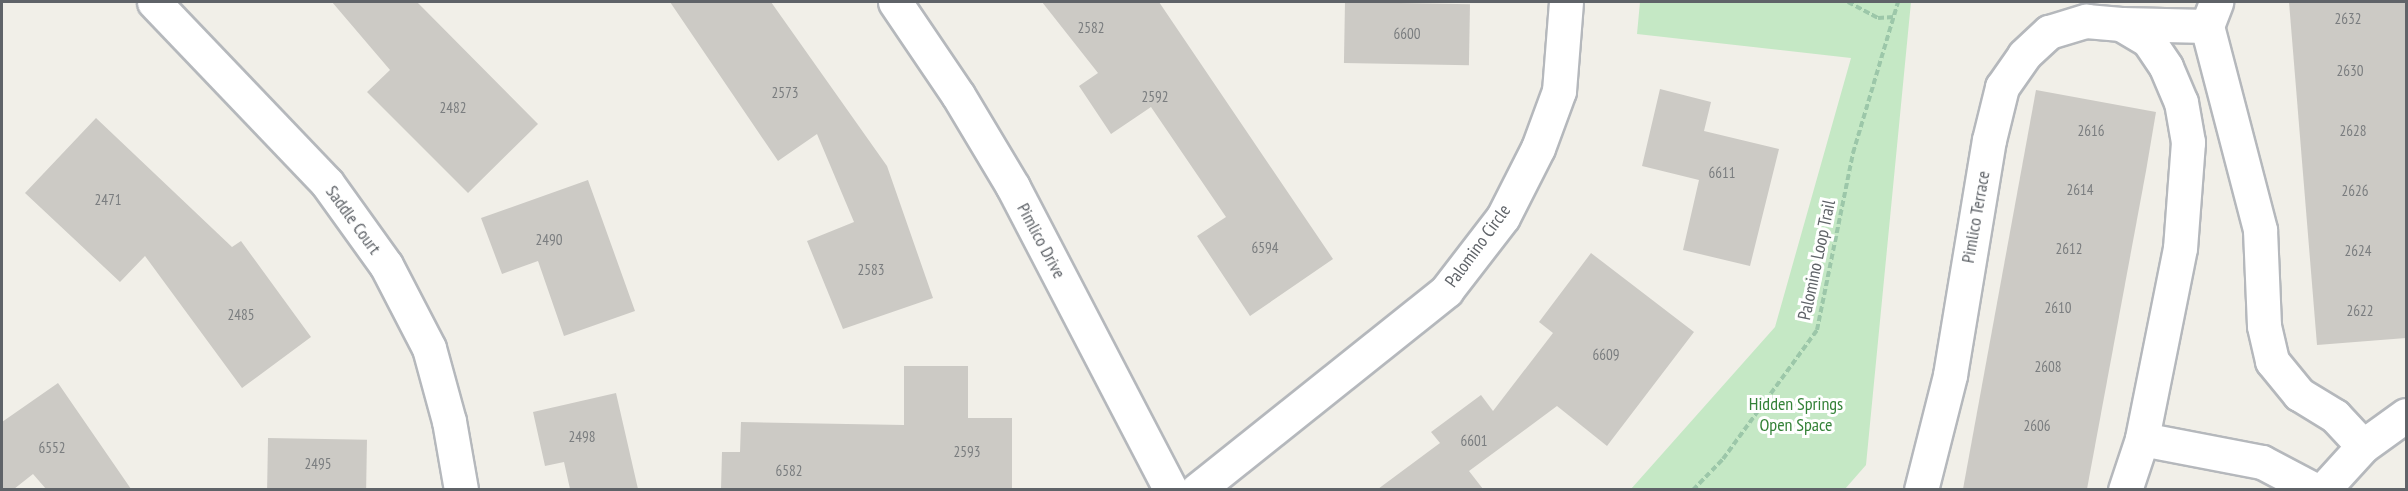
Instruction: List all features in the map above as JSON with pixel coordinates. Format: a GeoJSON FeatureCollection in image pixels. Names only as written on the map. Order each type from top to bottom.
{"type":"FeatureCollection","features":[{"type":"Feature","properties":{"kind":"street","name":"Saddle Court"},"geometry":{"type":"LineString","coordinates":[[154,2],[327,183],[386,265],[429,348],[449,421],[461,489]]}},
{"type":"Feature","properties":{"kind":"street","name":"Pimlico Drive"},"geometry":{"type":"LineString","coordinates":[[895,2],[958,94],[1013,187],[1171,489]]}},
{"type":"Feature","properties":{"kind":"street","name":"Palomino Circle"},"geometry":{"type":"LineString","coordinates":[[1197,489],[1446,291],[1503,217],[1538,148],[1559,91],[1566,2]]}},
{"type":"Feature","properties":{"kind":"street","name":"Pimlico Terrace"},"geometry":{"type":"LineString","coordinates":[[2125,489],[2142,439],[2180,248],[2188,142],[2181,102],[2166,67],[2130,13]]}},
{"type":"Feature","properties":{"kind":"street","name":"Pimlico Terrace"},"geometry":{"type":"LineString","coordinates":[[1921,489],[1950,375],[1989,140],[2002,87],[2024,55],[2049,32],[2086,21],[2130,13],[2212,14]]}},
{"type":"Feature","properties":{"kind":"street"},"geometry":{"type":"LineString","coordinates":[[2212,14],[2260,230],[2264,326],[2272,361],[2300,394],[2335,416],[2363,446]]}},
{"type":"Feature","properties":{"kind":"street"},"geometry":{"type":"LineString","coordinates":[[2323,489],[2363,446],[2406,415]]}},
{"type":"Feature","properties":{"kind":"street"},"geometry":{"type":"LineString","coordinates":[[2142,439],[2262,462],[2315,489]]}},
{"type":"Feature","properties":{"kind":"path"},"geometry":{"type":"LineString","coordinates":[[1848,2],[1878,18],[1894,17]]}},
{"type":"Feature","properties":{"kind":"path","name":"Palomino Loop Trail"},"geometry":{"type":"LineString","coordinates":[[1693,489],[1723,459],[1817,330],[1853,153],[1898,2]]}},
{"type":"Feature","properties":{"kind":"green space","name":"Hidden Springs Open Space"},"geometry":{"type":"Polygon","coordinates":[[[1640,2],[1911,2],[1866,465],[1845,489],[1631,489],[1775,327],[1851,58],[1637,34],[1640,2]]]}},
{"type":"Feature","properties":{"kind":"building"},"geometry":{"type":"Polygon","coordinates":[[[332,2],[417,2],[538,124],[468,193],[367,92],[390,70],[332,2]]]}},
{"type":"Feature","properties":{"kind":"building"},"geometry":{"type":"Polygon","coordinates":[[[670,2],[771,2],[887,166],[933,298],[843,329],[807,241],[854,222],[817,134],[778,161],[670,2]]]}},
{"type":"Feature","properties":{"kind":"building"},"geometry":{"type":"Polygon","coordinates":[[[1042,2],[1159,2],[1333,259],[1250,316],[1197,236],[1226,217],[1151,107],[1111,134],[1079,86],[1098,73],[1042,2]]]}},
{"type":"Feature","properties":{"kind":"building"},"geometry":{"type":"Polygon","coordinates":[[[1345,2],[1470,4],[1469,65],[1344,63],[1345,2]]]}},
{"type":"Feature","properties":{"kind":"building"},"geometry":{"type":"Polygon","coordinates":[[[2289,2],[2406,2],[2406,338],[2317,345],[2289,2]]]}},
{"type":"Feature","properties":{"kind":"building"},"geometry":{"type":"Polygon","coordinates":[[[1660,89],[1711,102],[1704,131],[1779,149],[1750,266],[1683,250],[1699,180],[1642,166],[1660,89]]]}},
{"type":"Feature","properties":{"kind":"building"},"geometry":{"type":"Polygon","coordinates":[[[2036,90],[2156,112],[2146,171],[2087,489],[1963,489],[2036,90]]]}},
{"type":"Feature","properties":{"kind":"building"},"geometry":{"type":"Polygon","coordinates":[[[96,118],[232,247],[241,241],[311,337],[242,388],[145,256],[120,282],[25,193],[96,118]]]}},
{"type":"Feature","properties":{"kind":"building"},"geometry":{"type":"Polygon","coordinates":[[[588,180],[635,311],[564,336],[538,261],[502,274],[481,218],[588,180]]]}},
{"type":"Feature","properties":{"kind":"building"},"geometry":{"type":"Polygon","coordinates":[[[1591,253],[1694,332],[1607,446],[1557,406],[1469,471],[1483,489],[1378,489],[1440,443],[1431,432],[1481,395],[1493,411],[1553,333],[1539,322],[1591,253]]]}},
{"type":"Feature","properties":{"kind":"building"},"geometry":{"type":"Polygon","coordinates":[[[904,366],[968,366],[968,418],[1012,418],[1012,489],[721,489],[722,452],[740,452],[741,422],[904,425],[904,366]]]}},
{"type":"Feature","properties":{"kind":"building"},"geometry":{"type":"Polygon","coordinates":[[[58,383],[131,489],[46,489],[33,474],[14,489],[2,489],[2,422],[58,383]]]}},
{"type":"Feature","properties":{"kind":"building"},"geometry":{"type":"Polygon","coordinates":[[[616,393],[638,489],[570,489],[564,462],[545,466],[533,412],[616,393]]]}},
{"type":"Feature","properties":{"kind":"building"},"geometry":{"type":"Polygon","coordinates":[[[268,438],[367,440],[366,490],[267,489],[268,438]]]}}]}
